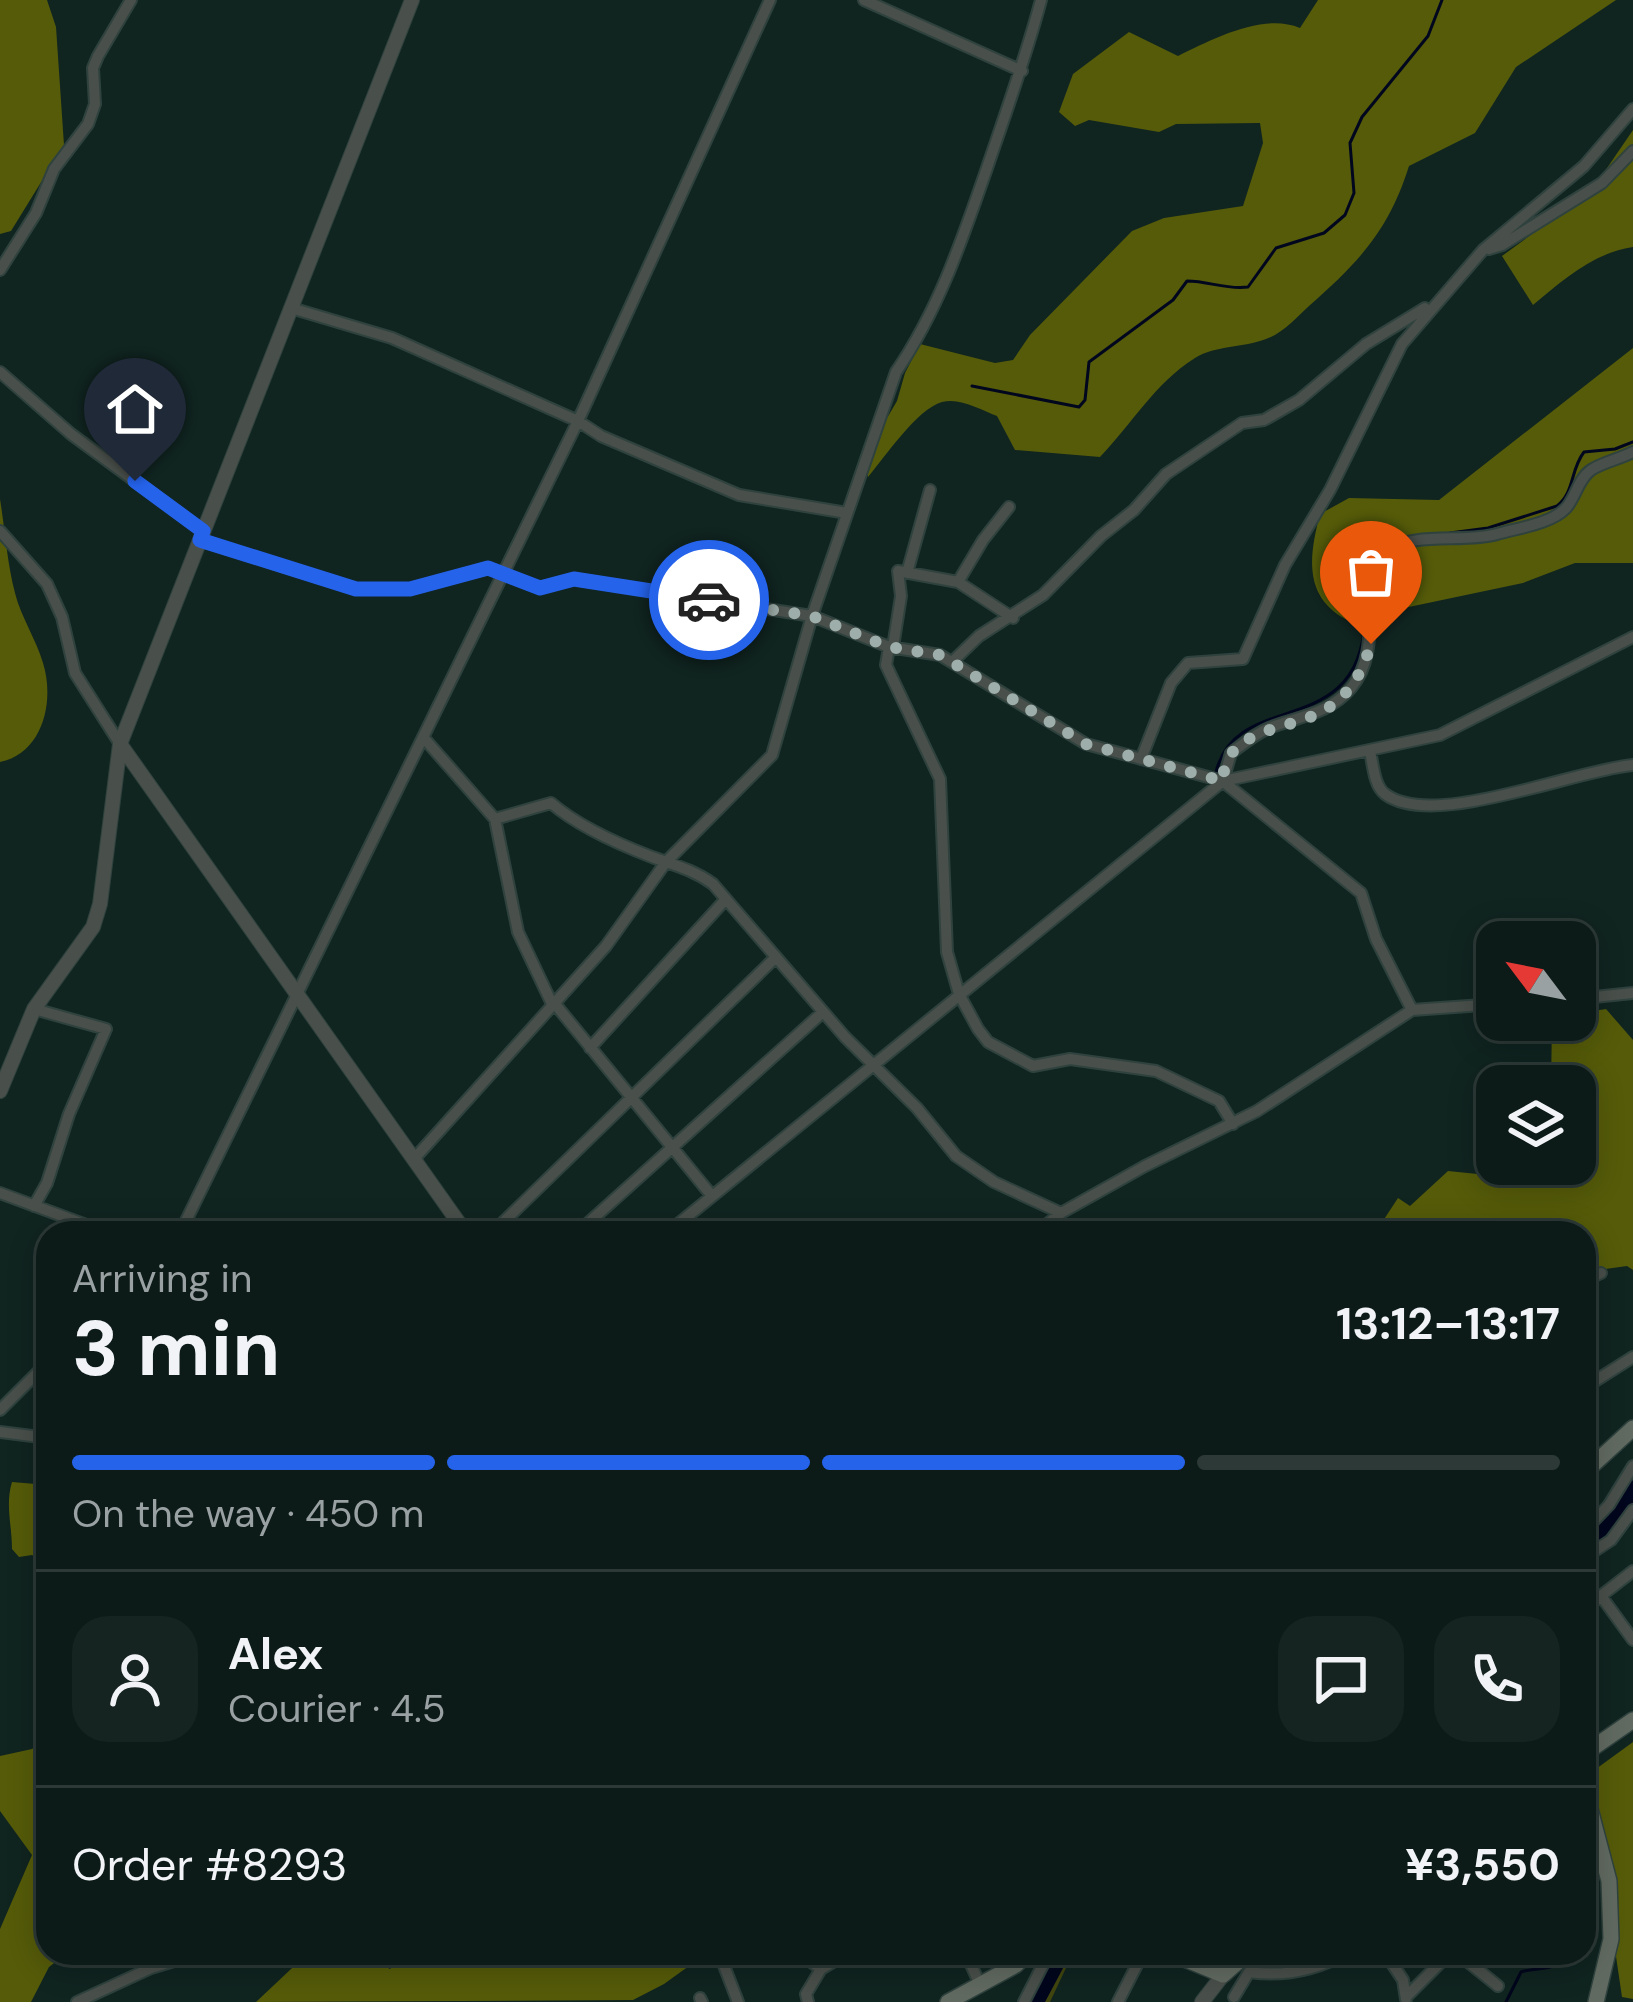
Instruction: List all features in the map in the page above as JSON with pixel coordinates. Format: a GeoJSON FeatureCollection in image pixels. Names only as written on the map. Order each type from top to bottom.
{"type":"FeatureCollection","features":[{"type":"Feature","properties":{"kind":"main road"},"geometry":{"type":"LineString","coordinates":[[1596,1462],[1633,1428]]}},
{"type":"Feature","properties":{"kind":"main road"},"geometry":{"type":"LineString","coordinates":[[1596,1746],[1633,1720]]}},
{"type":"Feature","properties":{"kind":"main road"},"geometry":{"type":"LineString","coordinates":[[1596,1832],[1609,1881],[1611,1939],[1596,2002]]}},
{"type":"Feature","properties":{"kind":"main road"},"geometry":{"type":"LineString","coordinates":[[948,2002],[1016,1965]]}},
{"type":"Feature","properties":{"kind":"main road"},"geometry":{"type":"LineString","coordinates":[[1198,1965],[1223,1975],[1234,1965]]}},
{"type":"Feature","properties":{"kind":"street"},"geometry":{"type":"LineString","coordinates":[[0,270],[36,212],[54,169],[88,124],[95,104],[98,56],[130,0]]}},
{"type":"Feature","properties":{"kind":"street"},"geometry":{"type":"LineString","coordinates":[[0,1091],[34,1010],[93,927],[120,744],[412,0]]}},
{"type":"Feature","properties":{"kind":"street"},"geometry":{"type":"LineString","coordinates":[[186,1221],[578,421],[770,0]]}},
{"type":"Feature","properties":{"kind":"street"},"geometry":{"type":"LineString","coordinates":[[864,0],[1022,71]]}},
{"type":"Feature","properties":{"kind":"street"},"geometry":{"type":"LineString","coordinates":[[414,1160],[606,946],[666,862],[772,755],[812,616],[896,372],[920,337],[954,264],[1022,71],[1041,0]]}},
{"type":"Feature","properties":{"kind":"street"},"geometry":{"type":"LineString","coordinates":[[1141,759],[1171,683],[1188,663],[1243,659],[1286,565],[1330,490],[1402,344],[1483,250],[1584,166],[1633,109]]}},
{"type":"Feature","properties":{"kind":"street"},"geometry":{"type":"LineString","coordinates":[[1483,250],[1502,245],[1602,183],[1633,151]]}},
{"type":"Feature","properties":{"kind":"street"},"geometry":{"type":"LineString","coordinates":[[952,662],[979,636],[1043,595],[1166,474],[1242,423],[1264,420],[1299,400],[1366,344],[1435,303]]}},
{"type":"Feature","properties":{"kind":"street"},"geometry":{"type":"LineString","coordinates":[[291,308],[392,338],[578,421],[601,436],[739,494],[848,513]]}},
{"type":"Feature","properties":{"kind":"street"},"geometry":{"type":"LineString","coordinates":[[0,372],[201,536],[356,589],[410,589],[488,568],[540,588],[574,579],[812,616],[891,647],[940,655],[1086,744],[1223,781],[1361,893],[1376,939],[1412,1010]]}},
{"type":"Feature","properties":{"kind":"street"},"geometry":{"type":"LineString","coordinates":[[1223,781],[1231,753],[1252,737],[1319,714],[1350,689],[1363,670],[1371,644],[1371,586],[1374,569],[1387,551],[1402,544],[1490,536],[1552,517],[1564,511],[1583,476],[1594,467],[1633,452]]}},
{"type":"Feature","properties":{"kind":"street"},"geometry":{"type":"LineString","coordinates":[[907,573],[930,490]]}},
{"type":"Feature","properties":{"kind":"street"},"geometry":{"type":"LineString","coordinates":[[958,582],[982,540],[1009,507]]}},
{"type":"Feature","properties":{"kind":"street"},"geometry":{"type":"LineString","coordinates":[[0,531],[47,584],[62,617],[75,673],[120,744],[457,1221]]}},
{"type":"Feature","properties":{"kind":"street"},"geometry":{"type":"LineString","coordinates":[[1012,618],[958,582],[898,571],[901,596],[886,665],[940,779],[947,952],[959,994],[988,1042],[1021,1062],[1033,1066],[1070,1059],[1156,1071],[1219,1101],[1233,1124]]}},
{"type":"Feature","properties":{"kind":"street"},"geometry":{"type":"LineString","coordinates":[[682,1221],[1223,781],[1440,735],[1633,637]]}},
{"type":"Feature","properties":{"kind":"street"},"geometry":{"type":"LineString","coordinates":[[423,737],[495,819],[518,932],[554,1005],[712,1196]]}},
{"type":"Feature","properties":{"kind":"street"},"geometry":{"type":"LineString","coordinates":[[1370,751],[1380,789],[1388,797],[1438,808],[1633,765]]}},
{"type":"Feature","properties":{"kind":"street"},"geometry":{"type":"LineString","coordinates":[[495,819],[551,803],[568,818],[696,872],[726,899],[956,1156],[994,1182],[1060,1213]]}},
{"type":"Feature","properties":{"kind":"street"},"geometry":{"type":"LineString","coordinates":[[590,1048],[726,899]]}},
{"type":"Feature","properties":{"kind":"street"},"geometry":{"type":"LineString","coordinates":[[504,1221],[776,957]]}},
{"type":"Feature","properties":{"kind":"street"},"geometry":{"type":"LineString","coordinates":[[1596,997],[1633,993]]}},
{"type":"Feature","properties":{"kind":"street"},"geometry":{"type":"LineString","coordinates":[[1050,1221],[1233,1124],[1412,1010],[1476,1005]]}},
{"type":"Feature","properties":{"kind":"street"},"geometry":{"type":"LineString","coordinates":[[34,1010],[106,1029],[34,1206]]}},
{"type":"Feature","properties":{"kind":"street"},"geometry":{"type":"LineString","coordinates":[[590,1221],[823,1012]]}},
{"type":"Feature","properties":{"kind":"street"},"geometry":{"type":"LineString","coordinates":[[0,1193],[75,1221]]}},
{"type":"Feature","properties":{"kind":"street"},"geometry":{"type":"LineString","coordinates":[[1596,1275],[1601,1273]]}},
{"type":"Feature","properties":{"kind":"street"},"geometry":{"type":"LineString","coordinates":[[1596,1380],[1633,1357]]}},
{"type":"Feature","properties":{"kind":"street"},"geometry":{"type":"LineString","coordinates":[[0,1410],[36,1375]]}},
{"type":"Feature","properties":{"kind":"street"},"geometry":{"type":"LineString","coordinates":[[0,1432],[36,1436]]}},
{"type":"Feature","properties":{"kind":"street"},"geometry":{"type":"LineString","coordinates":[[1596,1519],[1633,1466]]}},
{"type":"Feature","properties":{"kind":"street"},"geometry":{"type":"LineString","coordinates":[[1596,1550],[1611,1540],[1633,1510]]}},
{"type":"Feature","properties":{"kind":"street"},"geometry":{"type":"LineString","coordinates":[[1596,1600],[1633,1571]]}},
{"type":"Feature","properties":{"kind":"street"},"geometry":{"type":"LineString","coordinates":[[1601,1596],[1633,1640]]}},
{"type":"Feature","properties":{"kind":"street"},"geometry":{"type":"LineString","coordinates":[[77,2002],[161,1965]]}},
{"type":"Feature","properties":{"kind":"street"},"geometry":{"type":"LineString","coordinates":[[723,1965],[738,2002]]}},
{"type":"Feature","properties":{"kind":"street"},"geometry":{"type":"LineString","coordinates":[[815,1965],[821,1970]]}},
{"type":"Feature","properties":{"kind":"street"},"geometry":{"type":"LineString","coordinates":[[808,2002],[806,1994],[829,1965]]}},
{"type":"Feature","properties":{"kind":"street"},"geometry":{"type":"LineString","coordinates":[[971,1965],[980,1985]]}},
{"type":"Feature","properties":{"kind":"street"},"geometry":{"type":"LineString","coordinates":[[1024,2002],[1043,1965]]}},
{"type":"Feature","properties":{"kind":"street"},"geometry":{"type":"LineString","coordinates":[[1118,2002],[1137,1965]]}},
{"type":"Feature","properties":{"kind":"street"},"geometry":{"type":"LineString","coordinates":[[1234,1997],[1249,1972],[1270,1975],[1325,1965]]}},
{"type":"Feature","properties":{"kind":"street"},"geometry":{"type":"LineString","coordinates":[[1396,1965],[1406,2000],[1442,1965]]}},
{"type":"Feature","properties":{"kind":"street"},"geometry":{"type":"LineString","coordinates":[[1470,1965],[1498,1986]]}},
{"type":"Feature","properties":{"kind":"street"},"geometry":{"type":"LineString","coordinates":[[1202,2002],[1223,1975]]}},
{"type":"Feature","properties":{"kind":"green space"},"geometry":{"type":"Polygon","coordinates":[[[0,0],[47,0],[56,27],[64,145],[11,231],[0,234],[0,0]]]}},
{"type":"Feature","properties":{"kind":"green space"},"geometry":{"type":"Polygon","coordinates":[[[1318,0],[1616,0],[1516,67],[1475,133],[1409,166],[1392,209],[1370,243],[1289,325],[1266,339],[1212,351],[1180,368],[1100,457],[1015,450],[997,416],[949,401],[922,414],[868,477],[863,459],[897,401],[920,344],[995,363],[1013,360],[1030,335],[1132,231],[1164,218],[1243,206],[1263,143],[1260,123],[1176,124],[1159,132],[1089,120],[1075,126],[1059,112],[1073,74],[1129,32],[1178,56],[1254,26],[1270,23],[1300,28],[1318,0]]]}},
{"type":"Feature","properties":{"kind":"green space"},"geometry":{"type":"Polygon","coordinates":[[[1633,130],[1633,247],[1592,261],[1533,305],[1502,256],[1592,190],[1633,130]]]}},
{"type":"Feature","properties":{"kind":"green space"},"geometry":{"type":"Polygon","coordinates":[[[1633,348],[1633,563],[1575,563],[1523,583],[1347,620],[1323,600],[1312,560],[1320,514],[1349,498],[1439,500],[1633,348]]]}},
{"type":"Feature","properties":{"kind":"green space"},"geometry":{"type":"Polygon","coordinates":[[[0,499],[15,593],[43,663],[47,693],[36,737],[15,757],[0,762],[0,499]]]}},
{"type":"Feature","properties":{"kind":"green space"},"geometry":{"type":"Polygon","coordinates":[[[1606,1009],[1633,1040],[1633,1270],[1627,1266],[1596,1270],[1596,1221],[1383,1221],[1398,1198],[1410,1206],[1448,1171],[1476,1174],[1476,1185],[1596,1185],[1596,1065],[1551,1065],[1552,1041],[1596,1041],[1596,1011],[1606,1009]]]}},
{"type":"Feature","properties":{"kind":"green space"},"geometry":{"type":"Polygon","coordinates":[[[1633,1481],[1619,1522],[1596,1543],[1596,1528],[1633,1481]]]}},
{"type":"Feature","properties":{"kind":"green space"},"geometry":{"type":"Polygon","coordinates":[[[12,1482],[36,1484],[36,1557],[19,1557],[12,1549],[12,1482]]]}},
{"type":"Feature","properties":{"kind":"green space"},"geometry":{"type":"Polygon","coordinates":[[[1633,1742],[1633,1999],[1622,1997],[1596,1821],[1596,1769],[1633,1742]]]}},
{"type":"Feature","properties":{"kind":"green space"},"geometry":{"type":"Polygon","coordinates":[[[36,1746],[36,1965],[52,1965],[31,2002],[0,2002],[0,1929],[32,1855],[0,1811],[0,1756],[36,1746]]]}},
{"type":"Feature","properties":{"kind":"green space"},"geometry":{"type":"Polygon","coordinates":[[[295,1965],[383,1965],[390,1969],[394,1965],[690,1965],[633,2000],[256,2002],[295,1965]]]}},
{"type":"Feature","properties":{"kind":"green space"},"geometry":{"type":"Polygon","coordinates":[[[1049,1965],[1067,1965],[1050,2002],[1029,2002],[1049,1965]]]}},
{"type":"Feature","properties":{"kind":"waterway"},"geometry":{"type":"LineString","coordinates":[[972,386],[1079,407],[1085,400],[1089,362],[1173,300],[1187,281],[1248,287],[1276,248],[1324,233],[1345,215],[1354,193],[1350,143],[1362,117],[1428,36],[1442,0]]}},
{"type":"Feature","properties":{"kind":"waterway"},"geometry":{"type":"LineString","coordinates":[[1450,533],[1488,528],[1557,506],[1584,452],[1633,442]]}},
{"type":"Feature","properties":{"kind":"waterway"},"geometry":{"type":"LineString","coordinates":[[1365,604],[1366,582],[1377,553],[1405,537]]}},
{"type":"Feature","properties":{"kind":"waterway"},"geometry":{"type":"LineString","coordinates":[[1216,772],[1228,746],[1247,730],[1321,699],[1343,683],[1358,658],[1365,619]]}},
{"type":"Feature","properties":{"kind":"waterway"},"geometry":{"type":"LineString","coordinates":[[1596,1537],[1633,1489]]}},
{"type":"Feature","properties":{"kind":"waterway"},"geometry":{"type":"LineString","coordinates":[[1036,2002],[1056,1965]]}},
{"type":"Feature","properties":{"kind":"waterway"},"geometry":{"type":"LineString","coordinates":[[1506,2002],[1521,1972],[1556,1965]]}},
{"type":"Feature","properties":{"kind":"way so far"},"geometry":{"type":"LineString","coordinates":[[709,600],[812,616],[889,647],[940,655],[1086,744],[1223,781],[1231,753],[1252,737],[1319,714],[1336,702],[1363,670],[1371,644]]}},
{"type":"Feature","properties":{"kind":"route"},"geometry":{"type":"LineString","coordinates":[[135,481],[203,531],[200,540],[356,589],[410,589],[488,568],[540,588],[574,579],[709,600]]}}]}
